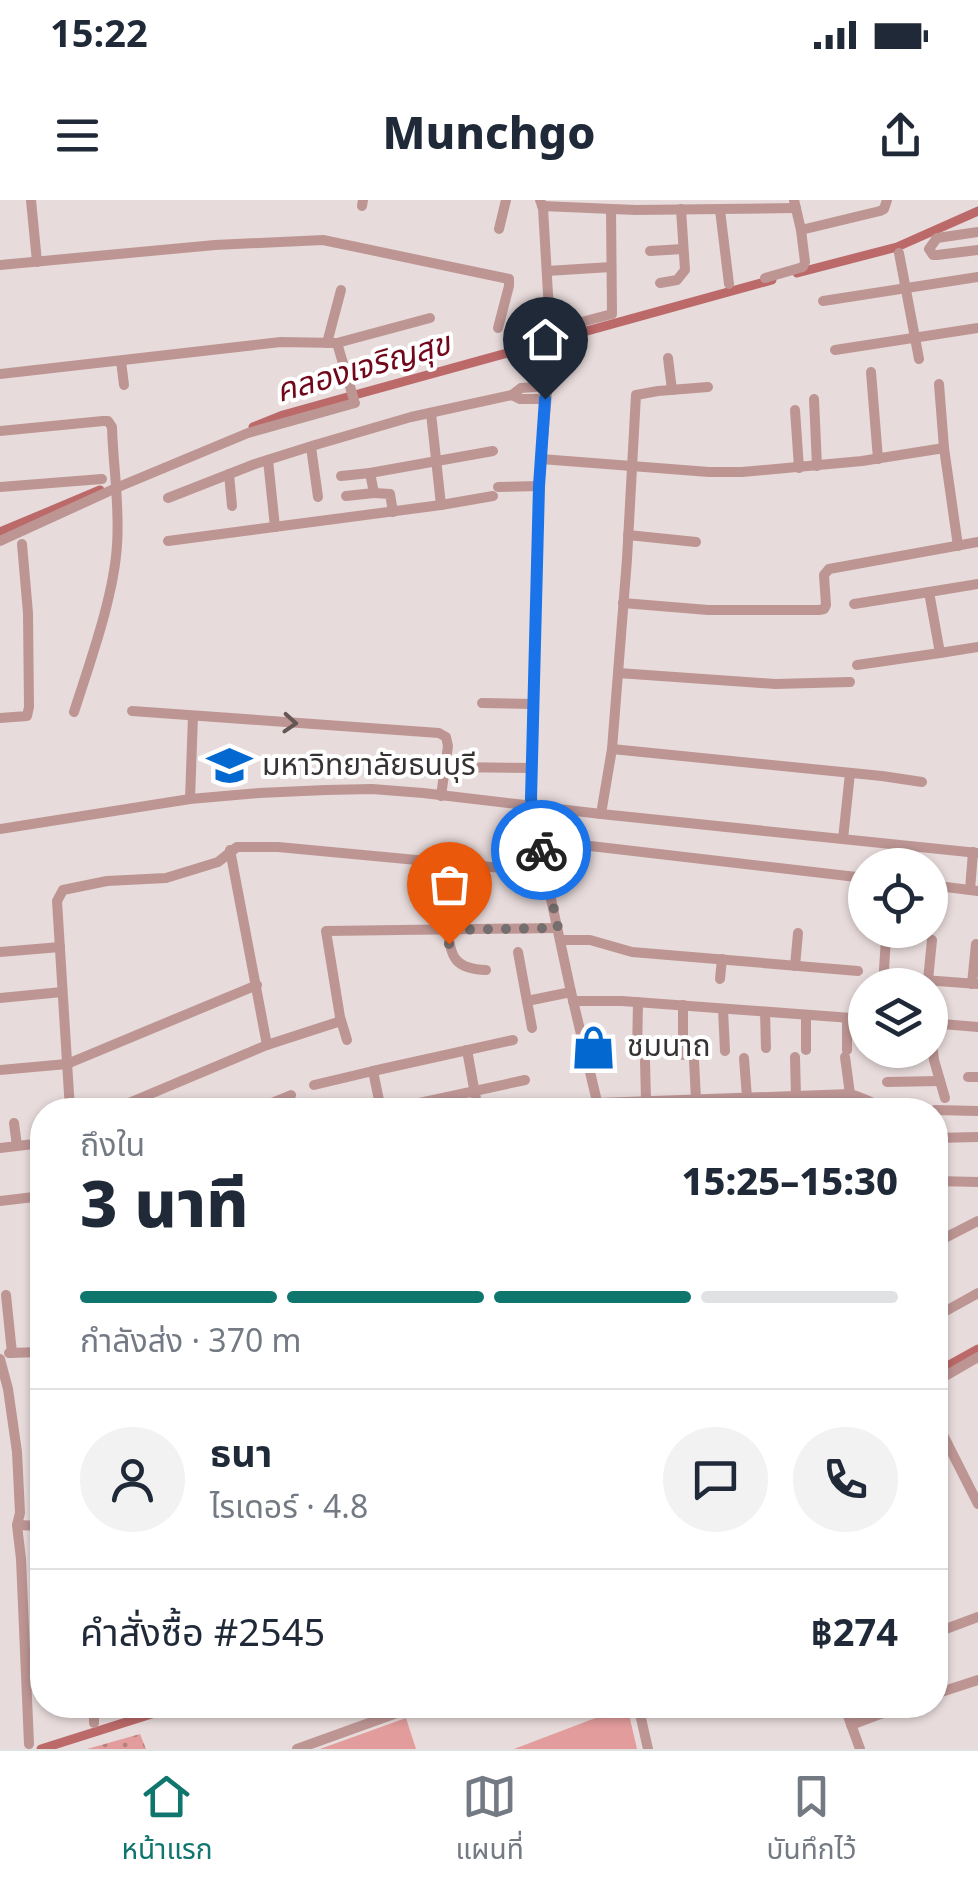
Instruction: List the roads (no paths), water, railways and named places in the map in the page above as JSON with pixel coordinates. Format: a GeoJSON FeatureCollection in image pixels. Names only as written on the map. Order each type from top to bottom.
{"type":"FeatureCollection","features":[{"type":"Feature","properties":{"kind":"street"},"geometry":{"type":"LineString","coordinates":[[31,200],[36,262]]}},
{"type":"Feature","properties":{"kind":"street"},"geometry":{"type":"LineString","coordinates":[[500,229],[506,200]]}},
{"type":"Feature","properties":{"kind":"street"},"geometry":{"type":"LineString","coordinates":[[801,230],[880,211],[887,200]]}},
{"type":"Feature","properties":{"kind":"street"},"geometry":{"type":"LineString","coordinates":[[595,1098],[532,806],[539,486],[551,337],[541,203],[592,204],[611,209],[720,210],[795,204],[806,262],[803,267],[765,278]]}},
{"type":"Feature","properties":{"kind":"street"},"geometry":{"type":"LineString","coordinates":[[551,337],[612,314],[611,209]]}},
{"type":"Feature","properties":{"kind":"street"},"geometry":{"type":"LineString","coordinates":[[660,283],[682,276],[685,270],[680,209]]}},
{"type":"Feature","properties":{"kind":"street"},"geometry":{"type":"LineString","coordinates":[[720,210],[729,284]]}},
{"type":"Feature","properties":{"kind":"street"},"geometry":{"type":"LineString","coordinates":[[978,232],[937,238],[929,249],[937,255],[978,250]]}},
{"type":"Feature","properties":{"kind":"street"},"geometry":{"type":"LineString","coordinates":[[0,265],[215,245],[323,240],[509,279],[498,328]]}},
{"type":"Feature","properties":{"kind":"street"},"geometry":{"type":"LineString","coordinates":[[650,251],[683,249]]}},
{"type":"Feature","properties":{"kind":"street"},"geometry":{"type":"LineString","coordinates":[[899,252],[918,359]]}},
{"type":"Feature","properties":{"kind":"street"},"geometry":{"type":"LineString","coordinates":[[547,271],[612,267]]}},
{"type":"Feature","properties":{"kind":"street"},"geometry":{"type":"LineString","coordinates":[[823,301],[978,276]]}},
{"type":"Feature","properties":{"kind":"street"},"geometry":{"type":"LineString","coordinates":[[0,541],[116,487],[248,433],[353,397],[332,343],[341,290]]}},
{"type":"Feature","properties":{"kind":"street"},"geometry":{"type":"LineString","coordinates":[[0,374],[281,342],[332,343],[430,318]]}},
{"type":"Feature","properties":{"kind":"street"},"geometry":{"type":"LineString","coordinates":[[835,350],[978,328]]}},
{"type":"Feature","properties":{"kind":"street"},"geometry":{"type":"LineString","coordinates":[[668,358],[672,390]]}},
{"type":"Feature","properties":{"kind":"street"},"geometry":{"type":"LineString","coordinates":[[121,361],[124,385]]}},
{"type":"Feature","properties":{"kind":"street"},"geometry":{"type":"LineString","coordinates":[[871,372],[878,458]]}},
{"type":"Feature","properties":{"kind":"street"},"geometry":{"type":"LineString","coordinates":[[939,384],[958,546]]}},
{"type":"Feature","properties":{"kind":"street"},"geometry":{"type":"LineString","coordinates":[[168,498],[311,447],[512,394],[520,388],[547,386]]}},
{"type":"Feature","properties":{"kind":"street"},"geometry":{"type":"LineString","coordinates":[[601,814],[612,749],[636,395],[708,387]]}},
{"type":"Feature","properties":{"kind":"street"},"geometry":{"type":"LineString","coordinates":[[512,394],[545,399]]}},
{"type":"Feature","properties":{"kind":"street"},"geometry":{"type":"LineString","coordinates":[[814,399],[818,466]]}},
{"type":"Feature","properties":{"kind":"street"},"geometry":{"type":"LineString","coordinates":[[795,410],[799,468]]}},
{"type":"Feature","properties":{"kind":"street"},"geometry":{"type":"LineString","coordinates":[[432,413],[441,505]]}},
{"type":"Feature","properties":{"kind":"street"},"geometry":{"type":"LineString","coordinates":[[0,431],[108,421],[112,427],[117,547],[111,582],[74,712]]}},
{"type":"Feature","properties":{"kind":"street"},"geometry":{"type":"LineString","coordinates":[[311,447],[318,497]]}},
{"type":"Feature","properties":{"kind":"street"},"geometry":{"type":"LineString","coordinates":[[542,459],[709,472],[799,468],[944,448]]}},
{"type":"Feature","properties":{"kind":"street"},"geometry":{"type":"LineString","coordinates":[[341,476],[493,451]]}},
{"type":"Feature","properties":{"kind":"street"},"geometry":{"type":"LineString","coordinates":[[268,460],[275,527]]}},
{"type":"Feature","properties":{"kind":"street"},"geometry":{"type":"LineString","coordinates":[[370,473],[374,492]]}},
{"type":"Feature","properties":{"kind":"street"},"geometry":{"type":"LineString","coordinates":[[228,474],[232,506]]}},
{"type":"Feature","properties":{"kind":"street"},"geometry":{"type":"LineString","coordinates":[[0,488],[102,479]]}},
{"type":"Feature","properties":{"kind":"street"},"geometry":{"type":"LineString","coordinates":[[168,541],[441,505],[539,486]]}},
{"type":"Feature","properties":{"kind":"street"},"geometry":{"type":"LineString","coordinates":[[346,496],[390,494],[388,529]]}},
{"type":"Feature","properties":{"kind":"street"},"geometry":{"type":"LineString","coordinates":[[628,535],[696,542]]}},
{"type":"Feature","properties":{"kind":"street"},"geometry":{"type":"LineString","coordinates":[[623,604],[708,610],[824,609],[824,575],[830,568],[978,542]]}},
{"type":"Feature","properties":{"kind":"street"},"geometry":{"type":"LineString","coordinates":[[0,718],[27,716],[29,708],[28,613],[22,544]]}},
{"type":"Feature","properties":{"kind":"street"},"geometry":{"type":"LineString","coordinates":[[854,604],[978,584]]}},
{"type":"Feature","properties":{"kind":"street"},"geometry":{"type":"LineString","coordinates":[[929,592],[940,653]]}},
{"type":"Feature","properties":{"kind":"street"},"geometry":{"type":"LineString","coordinates":[[858,664],[978,647]]}},
{"type":"Feature","properties":{"kind":"street"},"geometry":{"type":"LineString","coordinates":[[618,673],[775,684],[850,682]]}},
{"type":"Feature","properties":{"kind":"street"},"geometry":{"type":"LineString","coordinates":[[482,703],[533,704]]}},
{"type":"Feature","properties":{"kind":"street"},"geometry":{"type":"LineString","coordinates":[[132,712],[440,733],[446,737],[448,746],[441,796]]}},
{"type":"Feature","properties":{"kind":"street"},"geometry":{"type":"LineString","coordinates":[[190,800],[193,716]]}},
{"type":"Feature","properties":{"kind":"street"},"geometry":{"type":"LineString","coordinates":[[612,749],[922,782]]}},
{"type":"Feature","properties":{"kind":"street"},"geometry":{"type":"LineString","coordinates":[[444,767],[532,768]]}},
{"type":"Feature","properties":{"kind":"street"},"geometry":{"type":"LineString","coordinates":[[843,839],[850,773]]}},
{"type":"Feature","properties":{"kind":"street"},"geometry":{"type":"LineString","coordinates":[[0,830],[259,792],[372,790],[975,853],[974,890],[948,888]]}},
{"type":"Feature","properties":{"kind":"street"},"geometry":{"type":"LineString","coordinates":[[538,840],[848,876]]}},
{"type":"Feature","properties":{"kind":"street"},"geometry":{"type":"LineString","coordinates":[[69,1098],[57,901],[63,890],[107,881],[166,878],[218,862],[230,850],[246,846],[546,872]]}},
{"type":"Feature","properties":{"kind":"street"},"geometry":{"type":"LineString","coordinates":[[230,850],[268,1045]]}},
{"type":"Feature","properties":{"kind":"street"},"geometry":{"type":"LineString","coordinates":[[448,930],[450,952],[455,960],[486,970]]}},
{"type":"Feature","properties":{"kind":"street"},"geometry":{"type":"LineString","coordinates":[[347,1040],[326,931],[559,934],[632,952],[848,970]]}},
{"type":"Feature","properties":{"kind":"street"},"geometry":{"type":"LineString","coordinates":[[795,966],[798,932]]}},
{"type":"Feature","properties":{"kind":"street"},"geometry":{"type":"LineString","coordinates":[[948,982],[975,984],[976,944]]}},
{"type":"Feature","properties":{"kind":"street"},"geometry":{"type":"LineString","coordinates":[[0,952],[60,948]]}},
{"type":"Feature","properties":{"kind":"street"},"geometry":{"type":"LineString","coordinates":[[518,952],[532,1028]]}},
{"type":"Feature","properties":{"kind":"street"},"geometry":{"type":"LineString","coordinates":[[720,979],[722,959]]}},
{"type":"Feature","properties":{"kind":"street"},"geometry":{"type":"LineString","coordinates":[[0,1070],[67,1064],[257,985]]}},
{"type":"Feature","properties":{"kind":"street"},"geometry":{"type":"LineString","coordinates":[[0,998],[62,992]]}},
{"type":"Feature","properties":{"kind":"street"},"geometry":{"type":"LineString","coordinates":[[527,1001],[572,996],[847,1018],[850,1094]]}},
{"type":"Feature","properties":{"kind":"street"},"geometry":{"type":"LineString","coordinates":[[638,1002],[646,1098]]}},
{"type":"Feature","properties":{"kind":"street"},"geometry":{"type":"LineString","coordinates":[[683,1005],[696,1098]]}},
{"type":"Feature","properties":{"kind":"street"},"geometry":{"type":"LineString","coordinates":[[723,1008],[725,1051]]}},
{"type":"Feature","properties":{"kind":"street"},"geometry":{"type":"LineString","coordinates":[[765,1012],[766,1048]]}},
{"type":"Feature","properties":{"kind":"street"},"geometry":{"type":"LineString","coordinates":[[806,1015],[806,1050]]}},
{"type":"Feature","properties":{"kind":"street"},"geometry":{"type":"LineString","coordinates":[[141,1098],[268,1045],[341,1021]]}},
{"type":"Feature","properties":{"kind":"street"},"geometry":{"type":"LineString","coordinates":[[948,1026],[978,1027]]}},
{"type":"Feature","properties":{"kind":"street"},"geometry":{"type":"LineString","coordinates":[[314,1085],[513,1040]]}},
{"type":"Feature","properties":{"kind":"street"},"geometry":{"type":"LineString","coordinates":[[467,1050],[476,1098]]}},
{"type":"Feature","properties":{"kind":"street"},"geometry":{"type":"LineString","coordinates":[[795,1057],[796,1097]]}},
{"type":"Feature","properties":{"kind":"street"},"geometry":{"type":"LineString","coordinates":[[744,1058],[747,1098],[850,1094],[863,1098]]}},
{"type":"Feature","properties":{"kind":"street"},"geometry":{"type":"LineString","coordinates":[[936,1068],[945,1098]]}},
{"type":"Feature","properties":{"kind":"street"},"geometry":{"type":"LineString","coordinates":[[373,1071],[381,1098]]}},
{"type":"Feature","properties":{"kind":"street"},"geometry":{"type":"LineString","coordinates":[[438,1098],[525,1080]]}},
{"type":"Feature","properties":{"kind":"street"},"geometry":{"type":"LineString","coordinates":[[887,1082],[940,1081]]}},
{"type":"Feature","properties":{"kind":"street"},"geometry":{"type":"LineString","coordinates":[[283,1098],[292,1094]]}},
{"type":"Feature","properties":{"kind":"street"},"geometry":{"type":"LineString","coordinates":[[948,1110],[978,1110]]}},
{"type":"Feature","properties":{"kind":"street"},"geometry":{"type":"LineString","coordinates":[[14,1124],[17,1146]]}},
{"type":"Feature","properties":{"kind":"street"},"geometry":{"type":"LineString","coordinates":[[948,1138],[978,1137]]}},
{"type":"Feature","properties":{"kind":"street"},"geometry":{"type":"LineString","coordinates":[[0,1148],[30,1144]]}},
{"type":"Feature","properties":{"kind":"street"},"geometry":{"type":"LineString","coordinates":[[948,1181],[978,1182]]}},
{"type":"Feature","properties":{"kind":"street"},"geometry":{"type":"LineString","coordinates":[[0,1201],[30,1197]]}},
{"type":"Feature","properties":{"kind":"street"},"geometry":{"type":"LineString","coordinates":[[948,1237],[978,1221]]}},
{"type":"Feature","properties":{"kind":"street"},"geometry":{"type":"LineString","coordinates":[[948,1310],[978,1293]]}},
{"type":"Feature","properties":{"kind":"street"},"geometry":{"type":"LineString","coordinates":[[6,1295],[4,1390],[17,1452],[29,1744]]}},
{"type":"Feature","properties":{"kind":"street"},"geometry":{"type":"LineString","coordinates":[[4,1355],[30,1353]]}},
{"type":"Feature","properties":{"kind":"street"},"geometry":{"type":"LineString","coordinates":[[948,1374],[978,1357]]}},
{"type":"Feature","properties":{"kind":"street"},"geometry":{"type":"LineString","coordinates":[[0,1433],[13,1429]]}},
{"type":"Feature","properties":{"kind":"street"},"geometry":{"type":"LineString","coordinates":[[948,1444],[977,1500]]}},
{"type":"Feature","properties":{"kind":"street"},"geometry":{"type":"LineString","coordinates":[[17,1525],[30,1526]]}},
{"type":"Feature","properties":{"kind":"street"},"geometry":{"type":"LineString","coordinates":[[948,1629],[978,1616]]}},
{"type":"Feature","properties":{"kind":"street"},"geometry":{"type":"LineString","coordinates":[[948,1690],[978,1680]]}},
{"type":"Feature","properties":{"kind":"street"},"geometry":{"type":"LineString","coordinates":[[298,1749],[383,1718]]}},
{"type":"Feature","properties":{"kind":"street"},"geometry":{"type":"LineString","coordinates":[[641,1718],[648,1749]]}},
{"type":"Feature","properties":{"kind":"street"},"geometry":{"type":"LineString","coordinates":[[849,1718],[860,1749]]}},
{"type":"Feature","properties":{"kind":"street"},"geometry":{"type":"LineString","coordinates":[[852,1725],[870,1718]]}},
{"type":"Feature","properties":{"kind":"waterway","name":"คลองเจริญสุข"},"geometry":{"type":"LineString","coordinates":[[797,273],[897,247],[978,211]]}},
{"type":"Feature","properties":{"kind":"waterway","name":"คลองเจริญสุข"},"geometry":{"type":"LineString","coordinates":[[253,427],[283,415],[772,280]]}},
{"type":"Feature","properties":{"kind":"waterway","name":"คลองเจริญสุข"},"geometry":{"type":"LineString","coordinates":[[0,532],[100,490]]}},
{"type":"Feature","properties":{"kind":"waterway"},"geometry":{"type":"LineString","coordinates":[[948,1366],[978,1349]]}},
{"type":"Feature","properties":{"kind":"waterway"},"geometry":{"type":"LineString","coordinates":[[41,1749],[139,1718]]}},
{"type":"Feature","properties":{"kind":"place","name":"มหาวิทยาลัยธนบุรี"},"geometry":{"type":"Point","coordinates":[229,766]}},
{"type":"Feature","properties":{"kind":"place","name":"ชมนาถ"},"geometry":{"type":"Point","coordinates":[594,1047]}}]}
